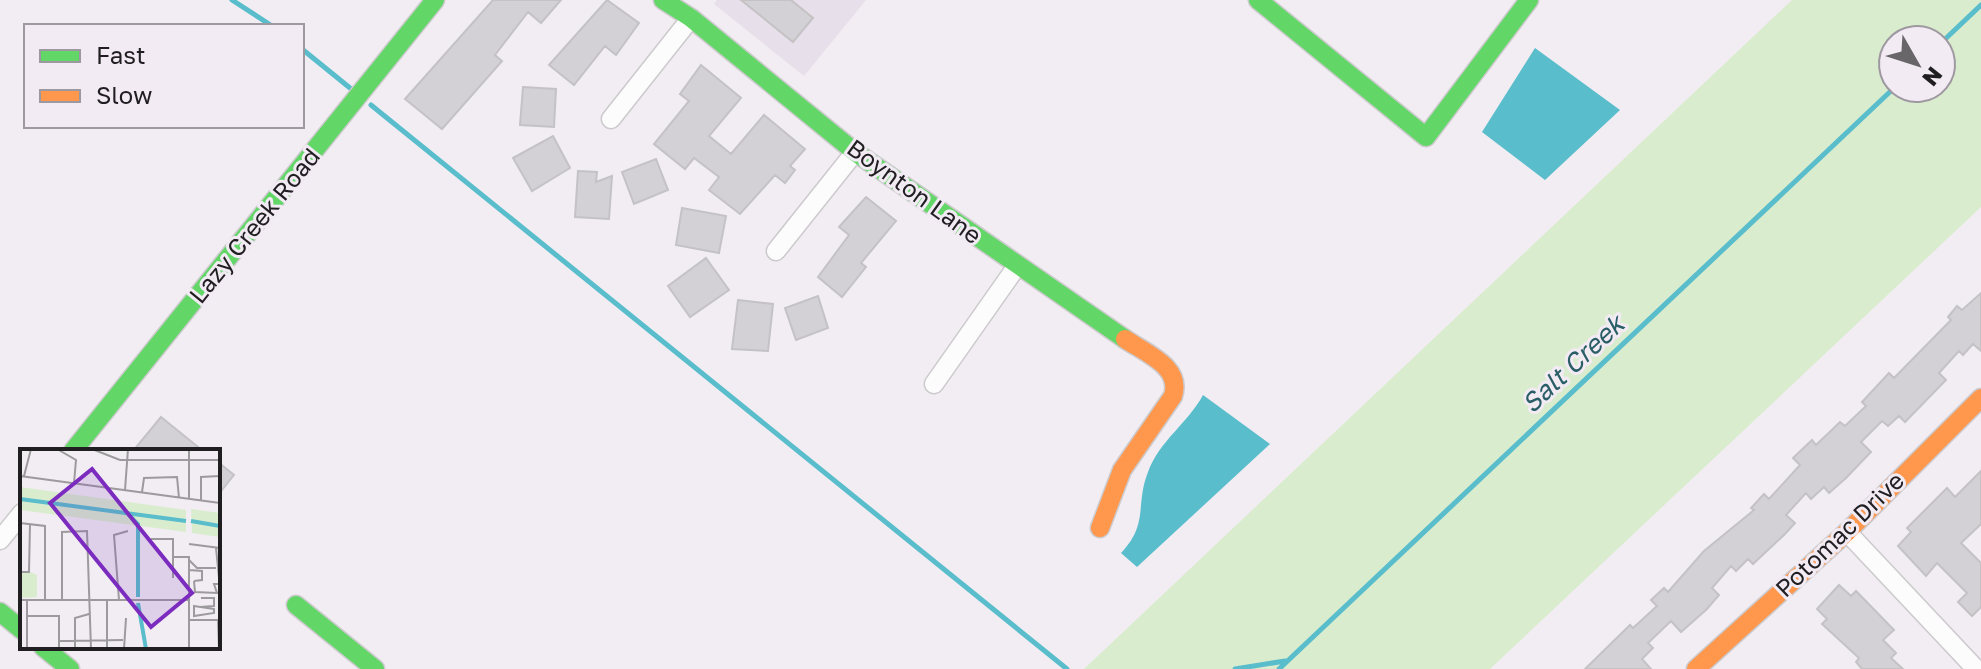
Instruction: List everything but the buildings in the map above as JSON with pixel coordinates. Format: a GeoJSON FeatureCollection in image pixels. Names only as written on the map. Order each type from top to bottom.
{"type":"FeatureCollection","features":[{"type":"Feature","properties":{"kind":"street","name":"Lazy Creek Road"},"geometry":{"type":"LineString","coordinates":[[75,449],[435,0]]}},
{"type":"Feature","properties":{"kind":"street","name":"Boynton Lane"},"geometry":{"type":"LineString","coordinates":[[663,0],[691,18],[855,152],[1173,372],[1177,383],[1173,396],[1122,470],[1100,528]]}},
{"type":"Feature","properties":{"kind":"street"},"geometry":{"type":"LineString","coordinates":[[1267,3],[1426,137],[1529,0]]}},
{"type":"Feature","properties":{"kind":"street"},"geometry":{"type":"LineString","coordinates":[[611,119],[691,18]]}},
{"type":"Feature","properties":{"kind":"street"},"geometry":{"type":"LineString","coordinates":[[776,251],[855,152]]}},
{"type":"Feature","properties":{"kind":"street"},"geometry":{"type":"LineString","coordinates":[[934,384],[1017,266]]}},
{"type":"Feature","properties":{"kind":"street","name":"Potomac Drive"},"geometry":{"type":"LineString","coordinates":[[1696,669],[1847,532],[1981,398]]}},
{"type":"Feature","properties":{"kind":"street"},"geometry":{"type":"LineString","coordinates":[[0,540],[20,515]]}},
{"type":"Feature","properties":{"kind":"street"},"geometry":{"type":"LineString","coordinates":[[1847,532],[1976,669]]}},
{"type":"Feature","properties":{"kind":"street"},"geometry":{"type":"LineString","coordinates":[[296,605],[375,669]]}},
{"type":"Feature","properties":{"kind":"street"},"geometry":{"type":"LineString","coordinates":[[0,612],[20,628]]}},
{"type":"Feature","properties":{"kind":"street"},"geometry":{"type":"LineString","coordinates":[[45,649],[70,669]]}},
{"type":"Feature","properties":{"kind":"shaded area"},"geometry":{"type":"Polygon","coordinates":[[[717,0],[866,0],[804,76],[714,4],[717,0]]]}},
{"type":"Feature","properties":{"kind":"green space"},"geometry":{"type":"Polygon","coordinates":[[[1792,0],[1981,0],[1981,207],[1490,669],[1084,669],[1792,0]]]}},
{"type":"Feature","properties":{"kind":"water"},"geometry":{"type":"Polygon","coordinates":[[[1535,48],[1620,110],[1545,180],[1482,132],[1535,48]]]}},
{"type":"Feature","properties":{"kind":"water"},"geometry":{"type":"Polygon","coordinates":[[[1203,395],[1270,444],[1137,567],[1121,553],[1135,533],[1148,472],[1159,451],[1203,395]]]}},
{"type":"Feature","properties":{"kind":"waterway"},"geometry":{"type":"LineString","coordinates":[[232,0],[269,24]]}},
{"type":"Feature","properties":{"kind":"waterway","name":"Salt Creek"},"geometry":{"type":"LineString","coordinates":[[1957,28],[1981,5]]}},
{"type":"Feature","properties":{"kind":"waterway"},"geometry":{"type":"LineString","coordinates":[[304,51],[350,88]]}},
{"type":"Feature","properties":{"kind":"waterway","name":"Salt Creek"},"geometry":{"type":"LineString","coordinates":[[1279,669],[1877,104]]}},
{"type":"Feature","properties":{"kind":"waterway"},"geometry":{"type":"LineString","coordinates":[[371,105],[1067,669]]}},
{"type":"Feature","properties":{"kind":"waterway"},"geometry":{"type":"LineString","coordinates":[[1235,669],[1285,661]]}},
{"type":"Feature","properties":{"kind":"traffic: fast"},"geometry":{"type":"LineString","coordinates":[[75,449],[435,0]]}},
{"type":"Feature","properties":{"kind":"traffic: fast"},"geometry":{"type":"LineString","coordinates":[[663,0],[691,18],[855,152],[1125,339]]}},
{"type":"Feature","properties":{"kind":"traffic: fast"},"geometry":{"type":"LineString","coordinates":[[1258,0],[1426,137],[1529,0]]}},
{"type":"Feature","properties":{"kind":"traffic: fast"},"geometry":{"type":"LineString","coordinates":[[296,605],[375,669]]}},
{"type":"Feature","properties":{"kind":"traffic: fast"},"geometry":{"type":"LineString","coordinates":[[0,612],[20,628]]}},
{"type":"Feature","properties":{"kind":"traffic: fast"},"geometry":{"type":"LineString","coordinates":[[45,649],[70,669]]}},
{"type":"Feature","properties":{"kind":"traffic: slow"},"geometry":{"type":"LineString","coordinates":[[1100,528],[1122,470],[1173,396],[1174,386],[1168,369],[1125,339]]}},
{"type":"Feature","properties":{"kind":"traffic: slow"},"geometry":{"type":"LineString","coordinates":[[1696,669],[1847,532],[1981,398]]}}]}
